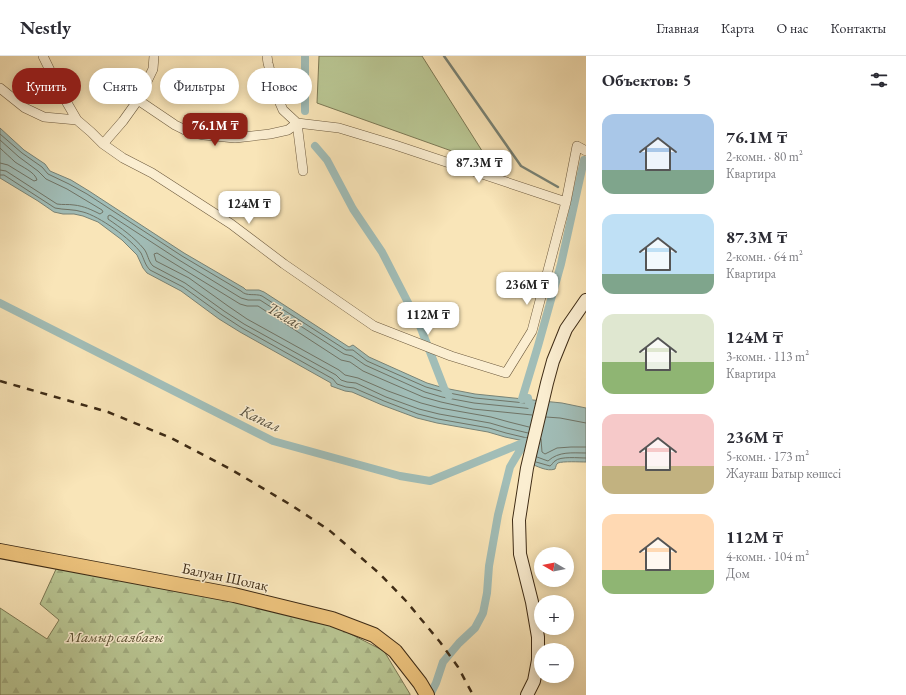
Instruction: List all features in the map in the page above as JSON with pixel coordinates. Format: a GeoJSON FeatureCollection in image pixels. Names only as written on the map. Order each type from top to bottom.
{"type":"FeatureCollection","features":[{"type":"Feature","properties":{"kind":"main road"},"geometry":{"type":"LineString","coordinates":[[527,695],[534,681],[538,660],[538,637],[532,602],[520,554],[519,520],[527,468],[553,361],[566,329],[586,300]]}},
{"type":"Feature","properties":{"kind":"main road","name":"Балуан Шолақ"},"geometry":{"type":"LineString","coordinates":[[0,550],[234,595],[332,619],[374,635],[395,652],[424,689]]}},
{"type":"Feature","properties":{"kind":"street"},"geometry":{"type":"LineString","coordinates":[[43,56],[59,90],[77,120],[103,144],[123,158],[152,172],[231,224],[284,264],[374,326],[451,356],[506,373],[532,331],[566,202],[577,146],[586,150]]}},
{"type":"Feature","properties":{"kind":"street"},"geometry":{"type":"LineString","coordinates":[[152,71],[154,56]]}},
{"type":"Feature","properties":{"kind":"street"},"geometry":{"type":"LineString","coordinates":[[267,56],[276,94],[283,110],[297,123],[339,128],[566,202]]}},
{"type":"Feature","properties":{"kind":"street"},"geometry":{"type":"LineString","coordinates":[[0,88],[25,108],[44,117],[77,120]]}},
{"type":"Feature","properties":{"kind":"street"},"geometry":{"type":"LineString","coordinates":[[103,144],[135,104]]}},
{"type":"Feature","properties":{"kind":"street"},"geometry":{"type":"LineString","coordinates":[[144,104],[175,125],[189,132],[204,135],[235,138],[270,134],[288,130],[297,123]]}},
{"type":"Feature","properties":{"kind":"street"},"geometry":{"type":"LineString","coordinates":[[297,123],[302,171]]}},
{"type":"Feature","properties":{"kind":"green space"},"geometry":{"type":"Polygon","coordinates":[[[319,56],[422,56],[491,165],[317,103],[319,56]]]}},
{"type":"Feature","properties":{"kind":"green space","name":"Мамыр саябағы"},"geometry":{"type":"Polygon","coordinates":[[[57,567],[215,598],[331,624],[384,651],[410,695],[0,695],[0,608],[47,639],[59,620],[40,604],[57,567]]]}},
{"type":"Feature","properties":{"kind":"water","name":"Талас"},"geometry":{"type":"Polygon","coordinates":[[[0,128],[24,150],[45,164],[50,171],[71,180],[184,253],[246,290],[259,290],[264,292],[349,347],[353,345],[369,357],[427,383],[444,388],[475,394],[562,403],[586,408],[586,462],[560,462],[557,464],[555,469],[552,470],[542,468],[529,463],[527,458],[526,443],[524,441],[488,432],[417,418],[352,392],[331,386],[331,383],[240,332],[219,319],[181,291],[147,273],[137,255],[122,240],[98,222],[83,216],[54,212],[0,178],[0,128]]]}},
{"type":"Feature","properties":{"kind":"waterway"},"geometry":{"type":"LineString","coordinates":[[305,56],[305,111]]}},
{"type":"Feature","properties":{"kind":"waterway"},"geometry":{"type":"LineString","coordinates":[[444,56],[521,166],[558,187]]}},
{"type":"Feature","properties":{"kind":"waterway"},"geometry":{"type":"LineString","coordinates":[[315,146],[327,160],[353,209],[382,252],[420,326],[444,388],[449,396]]}},
{"type":"Feature","properties":{"kind":"waterway"},"geometry":{"type":"LineString","coordinates":[[534,409],[529,403],[528,398],[522,399],[561,264],[584,160]]}},
{"type":"Feature","properties":{"kind":"waterway","name":"Капал"},"geometry":{"type":"LineString","coordinates":[[0,303],[273,441],[400,476],[430,481],[525,442]]}},
{"type":"Feature","properties":{"kind":"waterway"},"geometry":{"type":"LineString","coordinates":[[430,695],[443,662],[459,643],[475,628],[483,613],[498,515],[510,467],[525,442],[526,443],[536,439]]}},
{"type":"Feature","properties":{"kind":"railway"},"geometry":{"type":"LineString","coordinates":[[0,381],[108,412],[171,438],[232,470],[291,505],[329,530],[380,574],[406,601],[440,642],[458,667],[473,695]]}}]}
